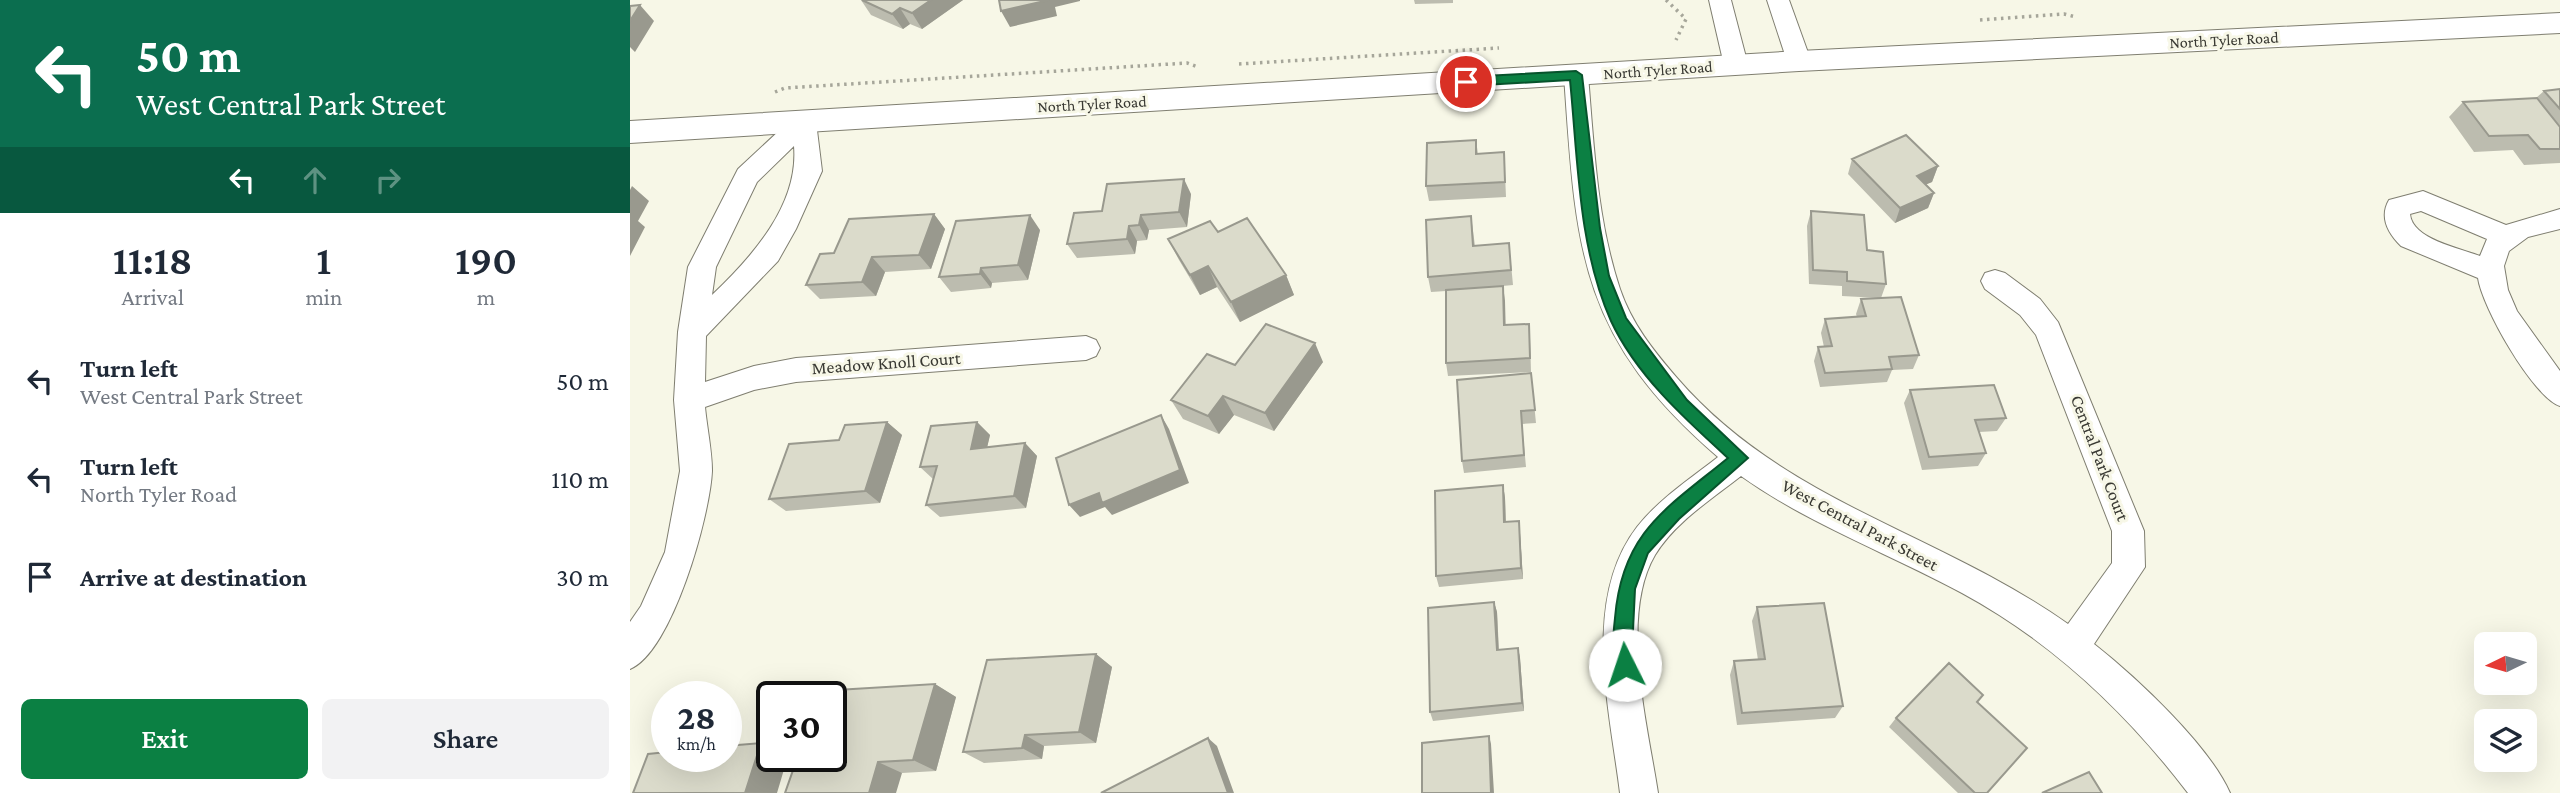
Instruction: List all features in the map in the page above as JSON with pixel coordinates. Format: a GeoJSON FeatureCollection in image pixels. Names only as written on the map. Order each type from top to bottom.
{"type":"FeatureCollection","features":[{"type":"Feature","properties":{"kind":"main road","name":"North Tyler Road"},"geometry":{"type":"LineString","coordinates":[[630,132],[1799,61],[2560,23]]}},
{"type":"Feature","properties":{"kind":"street"},"geometry":{"type":"LineString","coordinates":[[1720,0],[1736,65]]}},
{"type":"Feature","properties":{"kind":"street"},"geometry":{"type":"LineString","coordinates":[[1778,0],[1799,61]]}},
{"type":"Feature","properties":{"kind":"street","name":"West Central Park Street"},"geometry":{"type":"LineString","coordinates":[[1576,75],[1593,228],[1602,276],[1619,321],[1681,405],[1740,458],[1810,503],[1998,596],[2073,646],[2135,704],[2211,793]]}},
{"type":"Feature","properties":{"kind":"street"},"geometry":{"type":"LineString","coordinates":[[692,332],[746,279],[768,254],[783,229],[809,171],[804,122]]}},
{"type":"Feature","properties":{"kind":"street"},"geometry":{"type":"LineString","coordinates":[[630,652],[653,617],[681,552],[695,471],[689,400],[692,332],[702,267],[747,176],[804,122]]}},
{"type":"Feature","properties":{"kind":"street"},"geometry":{"type":"LineString","coordinates":[[2492,272],[2410,239],[2401,230],[2396,216],[2398,207],[2423,201],[2504,235]]}},
{"type":"Feature","properties":{"kind":"street"},"geometry":{"type":"LineString","coordinates":[[2560,219],[2538,222],[2504,235],[2491,256],[2499,305],[2510,326],[2560,394]]}},
{"type":"Feature","properties":{"kind":"street","name":"Central Park Court"},"geometry":{"type":"LineString","coordinates":[[1995,281],[2030,307],[2048,330],[2128,531],[2129,567],[2073,646]]}},
{"type":"Feature","properties":{"kind":"street","name":"Meadow Knoll Court"},"geometry":{"type":"LineString","coordinates":[[689,400],[754,378],[796,370],[1086,348]]}},
{"type":"Feature","properties":{"kind":"street"},"geometry":{"type":"LineString","coordinates":[[1639,793],[1622,639],[1626,589],[1641,548],[1673,514],[1740,458]]}},
{"type":"Feature","properties":{"kind":"path"},"geometry":{"type":"LineString","coordinates":[[1666,0],[1686,19],[1677,33],[1676,45]]}},
{"type":"Feature","properties":{"kind":"building"},"geometry":{"type":"Polygon","coordinates":[[[862,0],[931,0],[912,13],[900,8],[892,14],[862,0]]]}},
{"type":"Feature","properties":{"kind":"building"},"geometry":{"type":"Polygon","coordinates":[[[999,0],[1049,0],[1001,11],[999,0]]]}},
{"type":"Feature","properties":{"kind":"building"},"geometry":{"type":"Polygon","coordinates":[[[640,5],[630,21],[630,6],[640,5]]]}},
{"type":"Feature","properties":{"kind":"building"},"geometry":{"type":"Polygon","coordinates":[[[2560,89],[2560,109],[2544,91],[2560,89]]]}},
{"type":"Feature","properties":{"kind":"building"},"geometry":{"type":"Polygon","coordinates":[[[2537,98],[2560,127],[2560,149],[2540,149],[2528,135],[2489,136],[2463,102],[2537,98]]]}},
{"type":"Feature","properties":{"kind":"building"},"geometry":{"type":"Polygon","coordinates":[[[1906,135],[1938,166],[1917,176],[1934,193],[1900,208],[1852,159],[1906,135]]]}},
{"type":"Feature","properties":{"kind":"building"},"geometry":{"type":"Polygon","coordinates":[[[1476,140],[1476,154],[1504,152],[1505,182],[1426,186],[1427,143],[1476,140]]]}},
{"type":"Feature","properties":{"kind":"building"},"geometry":{"type":"Polygon","coordinates":[[[1184,179],[1179,212],[1141,215],[1139,225],[1129,226],[1127,239],[1067,244],[1074,213],[1102,211],[1107,184],[1184,179]]]}},
{"type":"Feature","properties":{"kind":"building"},"geometry":{"type":"Polygon","coordinates":[[[1811,211],[1864,215],[1867,250],[1883,252],[1886,284],[1847,281],[1847,272],[1813,270],[1811,211]]]}},
{"type":"Feature","properties":{"kind":"building"},"geometry":{"type":"Polygon","coordinates":[[[934,214],[919,255],[872,257],[862,282],[806,285],[820,254],[834,253],[849,219],[934,214]]]}},
{"type":"Feature","properties":{"kind":"building"},"geometry":{"type":"Polygon","coordinates":[[[1030,215],[1018,265],[981,268],[980,274],[939,277],[956,221],[1030,215]]]}},
{"type":"Feature","properties":{"kind":"building"},"geometry":{"type":"Polygon","coordinates":[[[1471,216],[1473,246],[1509,243],[1511,270],[1428,277],[1426,220],[1471,216]]]}},
{"type":"Feature","properties":{"kind":"building"},"geometry":{"type":"Polygon","coordinates":[[[1247,218],[1286,275],[1231,302],[1208,266],[1190,275],[1168,239],[1210,221],[1218,232],[1247,218]]]}},
{"type":"Feature","properties":{"kind":"building"},"geometry":{"type":"Polygon","coordinates":[[[1503,286],[1504,325],[1529,324],[1530,358],[1446,363],[1446,290],[1503,286]]]}},
{"type":"Feature","properties":{"kind":"building"},"geometry":{"type":"Polygon","coordinates":[[[1901,297],[1919,355],[1889,357],[1892,369],[1825,373],[1818,347],[1832,346],[1825,319],[1866,316],[1861,299],[1901,297]]]}},
{"type":"Feature","properties":{"kind":"building"},"geometry":{"type":"Polygon","coordinates":[[[1266,324],[1315,343],[1265,413],[1223,396],[1208,416],[1171,400],[1207,354],[1235,365],[1266,324]]]}},
{"type":"Feature","properties":{"kind":"building"},"geometry":{"type":"Polygon","coordinates":[[[1531,373],[1535,410],[1521,411],[1524,455],[1462,461],[1457,380],[1531,373]]]}},
{"type":"Feature","properties":{"kind":"building"},"geometry":{"type":"Polygon","coordinates":[[[1994,385],[2006,418],[1975,420],[1986,453],[1929,457],[1910,390],[1994,385]]]}},
{"type":"Feature","properties":{"kind":"building"},"geometry":{"type":"Polygon","coordinates":[[[1161,415],[1180,470],[1102,503],[1099,493],[1069,505],[1056,458],[1161,415]]]}},
{"type":"Feature","properties":{"kind":"building"},"geometry":{"type":"Polygon","coordinates":[[[887,422],[865,491],[769,499],[789,444],[839,440],[845,425],[887,422]]]}},
{"type":"Feature","properties":{"kind":"building"},"geometry":{"type":"Polygon","coordinates":[[[977,422],[971,449],[1025,443],[1014,496],[926,505],[937,466],[920,467],[931,426],[977,422]]]}},
{"type":"Feature","properties":{"kind":"building"},"geometry":{"type":"Polygon","coordinates":[[[1503,485],[1504,522],[1519,521],[1521,568],[1436,576],[1435,491],[1503,485]]]}},
{"type":"Feature","properties":{"kind":"building"},"geometry":{"type":"Polygon","coordinates":[[[1494,602],[1497,650],[1518,648],[1522,703],[1430,712],[1428,608],[1494,602]]]}},
{"type":"Feature","properties":{"kind":"building"},"geometry":{"type":"Polygon","coordinates":[[[1824,603],[1843,706],[1742,713],[1734,661],[1765,659],[1757,607],[1824,603]]]}},
{"type":"Feature","properties":{"kind":"building"},"geometry":{"type":"Polygon","coordinates":[[[1096,654],[1079,732],[1025,735],[1022,748],[963,752],[987,660],[1096,654]]]}},
{"type":"Feature","properties":{"kind":"building"},"geometry":{"type":"Polygon","coordinates":[[[1949,663],[1983,695],[1977,702],[2027,748],[1987,793],[1975,793],[1896,718],[1949,663]]]}},
{"type":"Feature","properties":{"kind":"building"},"geometry":{"type":"Polygon","coordinates":[[[935,684],[913,760],[878,762],[869,793],[785,793],[792,772],[847,772],[847,689],[935,684]]]}},
{"type":"Feature","properties":{"kind":"building"},"geometry":{"type":"Polygon","coordinates":[[[1489,736],[1491,793],[1422,793],[1422,743],[1489,736]]]}},
{"type":"Feature","properties":{"kind":"building"},"geometry":{"type":"Polygon","coordinates":[[[1208,738],[1228,793],[1101,793],[1208,738]]]}},
{"type":"Feature","properties":{"kind":"building"},"geometry":{"type":"Polygon","coordinates":[[[756,743],[756,759],[745,793],[633,793],[648,754],[651,754],[651,772],[742,772],[742,745],[756,743]]]}},
{"type":"Feature","properties":{"kind":"building"},"geometry":{"type":"Polygon","coordinates":[[[2089,772],[2102,793],[2042,793],[2089,772]]]}},
{"type":"Feature","properties":{"kind":"route"},"geometry":{"type":"LineString","coordinates":[[1466,82],[1576,75],[1593,228],[1602,276],[1619,321],[1681,405],[1740,458],[1673,514],[1641,548],[1626,589],[1622,639],[1625,665]]}}]}
